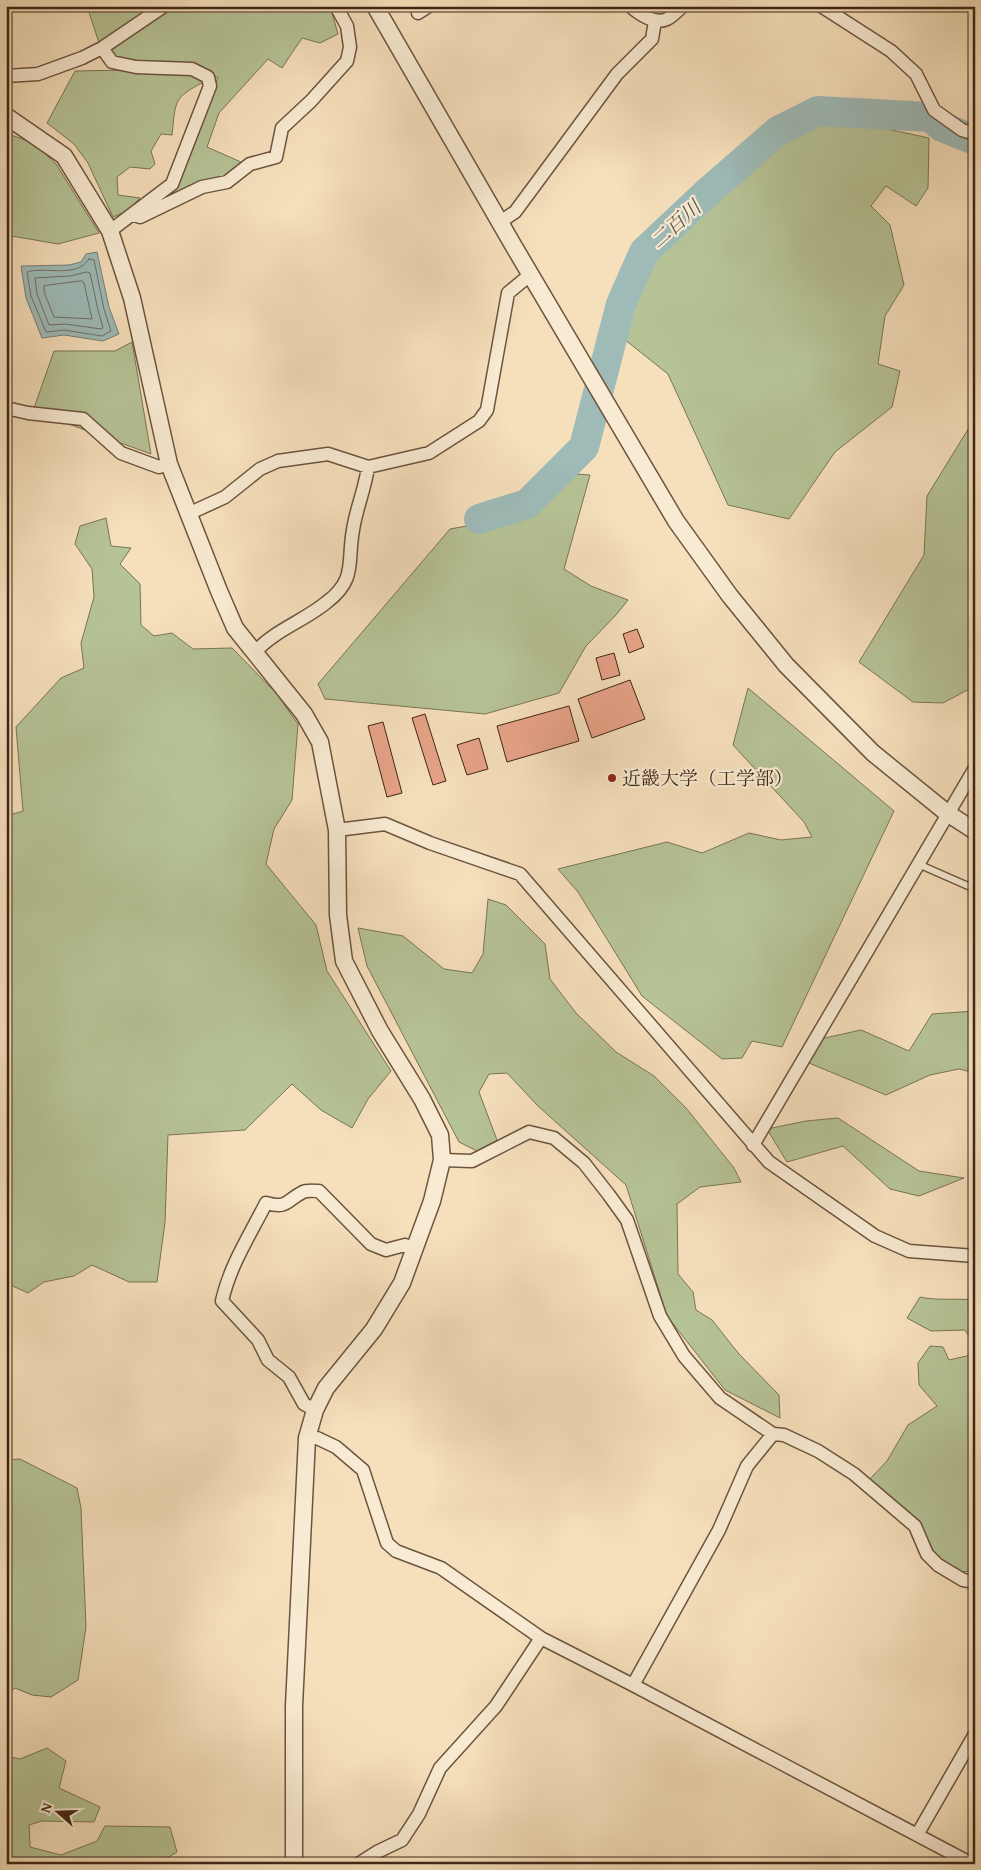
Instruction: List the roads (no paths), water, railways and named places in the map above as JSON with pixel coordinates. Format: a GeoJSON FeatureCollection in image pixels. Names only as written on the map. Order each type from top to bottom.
{"type":"FeatureCollection","features":[{"type":"Feature","properties":{"kind":"street"},"geometry":{"type":"LineString","coordinates":[[6,76],[38,74],[82,58],[102,48],[164,6]]}},
{"type":"Feature","properties":{"kind":"street"},"geometry":{"type":"LineString","coordinates":[[132,215],[140,217],[202,187],[226,182],[250,164],[276,157],[282,128],[311,101],[347,61],[350,46],[347,26],[336,6]]}},
{"type":"Feature","properties":{"kind":"street"},"geometry":{"type":"LineString","coordinates":[[375,6],[676,521],[730,596],[786,665],[873,753],[947,814],[975,831]]}},
{"type":"Feature","properties":{"kind":"street"},"geometry":{"type":"LineString","coordinates":[[418,13],[429,6]]}},
{"type":"Feature","properties":{"kind":"street"},"geometry":{"type":"LineString","coordinates":[[630,6],[635,11],[655,21],[666,20],[683,6]]}},
{"type":"Feature","properties":{"kind":"street"},"geometry":{"type":"LineString","coordinates":[[822,6],[891,51],[916,74],[934,110],[962,130],[975,134]]}},
{"type":"Feature","properties":{"kind":"street"},"geometry":{"type":"LineString","coordinates":[[500,222],[515,212],[618,74],[652,40],[655,21]]}},
{"type":"Feature","properties":{"kind":"street"},"geometry":{"type":"LineString","coordinates":[[102,48],[112,62],[136,67],[192,69],[208,77],[210,86],[172,184],[110,231]]}},
{"type":"Feature","properties":{"kind":"street"},"geometry":{"type":"LineString","coordinates":[[6,116],[64,156],[110,231],[132,298],[169,464],[188,514],[235,628],[304,714],[320,742],[337,830],[338,915],[344,961],[380,1031],[422,1099],[440,1135],[442,1160],[432,1201],[402,1283],[379,1322],[326,1388],[315,1410],[307,1438],[294,1706],[294,1864]]}},
{"type":"Feature","properties":{"kind":"street"},"geometry":{"type":"LineString","coordinates":[[188,514],[225,497],[260,469],[278,461],[328,454],[368,467],[429,453],[479,421],[487,410],[508,293],[531,274]]}},
{"type":"Feature","properties":{"kind":"street"},"geometry":{"type":"LineString","coordinates":[[6,408],[28,413],[83,419],[122,453],[159,466],[169,464]]}},
{"type":"Feature","properties":{"kind":"street"},"geometry":{"type":"LineString","coordinates":[[255,652],[266,640],[326,603],[340,590],[350,570],[353,530],[368,467]]}},
{"type":"Feature","properties":{"kind":"street"},"geometry":{"type":"LineString","coordinates":[[753,1145],[975,768]]}},
{"type":"Feature","properties":{"kind":"street"},"geometry":{"type":"LineString","coordinates":[[337,830],[384,824],[430,843],[520,874],[769,1162],[875,1236],[890,1244],[909,1251],[975,1256]]}},
{"type":"Feature","properties":{"kind":"street"},"geometry":{"type":"LineString","coordinates":[[442,1160],[472,1161],[529,1132],[554,1138],[584,1162],[627,1220],[660,1316],[684,1356],[720,1398],[772,1434],[784,1435],[818,1450],[854,1474],[915,1526],[927,1554],[938,1565],[963,1580],[975,1582]]}},
{"type":"Feature","properties":{"kind":"street"},"geometry":{"type":"LineString","coordinates":[[315,1410],[304,1404],[290,1377],[268,1360],[258,1340],[222,1301],[236,1258],[266,1203],[279,1207],[304,1191],[319,1191],[371,1244],[386,1250],[405,1245],[416,1248]]}},
{"type":"Feature","properties":{"kind":"street"},"geometry":{"type":"LineString","coordinates":[[634,1685],[719,1530],[747,1466],[772,1434]]}},
{"type":"Feature","properties":{"kind":"street"},"geometry":{"type":"LineString","coordinates":[[307,1438],[317,1438],[336,1447],[363,1470],[387,1543],[396,1551],[441,1568],[541,1638],[634,1685],[972,1864]]}},
{"type":"Feature","properties":{"kind":"street"},"geometry":{"type":"LineString","coordinates":[[358,1864],[402,1840],[419,1814],[440,1768],[496,1706],[541,1638]]}},
{"type":"Feature","properties":{"kind":"street"},"geometry":{"type":"LineString","coordinates":[[918,1834],[975,1734]]}},
{"type":"Feature","properties":{"kind":"lane"},"geometry":{"type":"LineString","coordinates":[[918,864],[975,889]]}},
{"type":"Feature","properties":{"kind":"water"},"geometry":{"type":"Polygon","coordinates":[[[97,252],[109,307],[119,334],[103,341],[64,335],[42,338],[26,298],[21,266],[69,265],[81,262],[86,254],[97,252]]]}},
{"type":"Feature","properties":{"kind":"waterway","name":"二百川"},"geometry":{"type":"LineString","coordinates":[[479,519],[527,504],[584,447],[621,304],[644,252],[710,190],[778,131],[818,111],[930,117],[942,127],[975,140]]}},
{"type":"Feature","properties":{"kind":"place","name":"近畿大学（工学部）"},"geometry":{"type":"Point","coordinates":[612,778]}}]}
